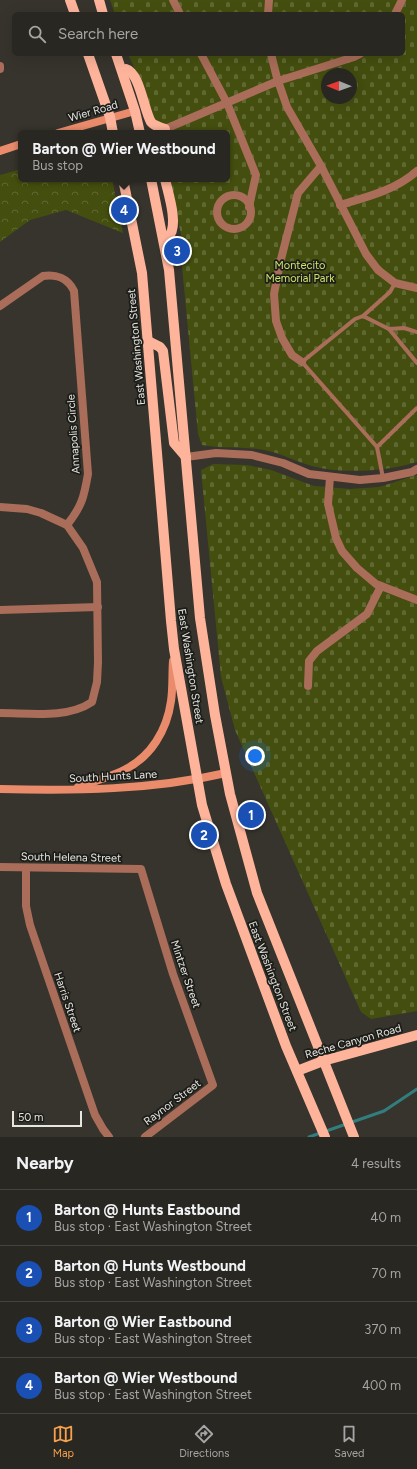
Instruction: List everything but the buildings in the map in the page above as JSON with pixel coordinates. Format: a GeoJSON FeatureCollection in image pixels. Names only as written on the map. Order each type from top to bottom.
{"type":"FeatureCollection","features":[{"type":"Feature","properties":{"kind":"main road"},"geometry":{"type":"LineString","coordinates":[[70,0],[74,12]]}},
{"type":"Feature","properties":{"kind":"main road"},"geometry":{"type":"LineString","coordinates":[[99,0],[102,12]]}},
{"type":"Feature","properties":{"kind":"main road"},"geometry":{"type":"LineString","coordinates":[[89,56],[110,117],[112,130]]}},
{"type":"Feature","properties":{"kind":"main road"},"geometry":{"type":"LineString","coordinates":[[117,56],[135,110],[139,130]]}},
{"type":"Feature","properties":{"kind":"main road"},"geometry":{"type":"LineString","coordinates":[[122,70],[129,70],[135,78],[152,122],[163,130]]}},
{"type":"Feature","properties":{"kind":"main road","name":"Wier Road"},"geometry":{"type":"LineString","coordinates":[[68,130],[135,110]]}},
{"type":"Feature","properties":{"kind":"main road"},"geometry":{"type":"LineString","coordinates":[[0,151],[18,145]]}},
{"type":"Feature","properties":{"kind":"main road","name":"East Washington Street"},"geometry":{"type":"LineString","coordinates":[[124,182],[142,273],[169,606],[174,648],[202,805],[226,884],[297,1071],[325,1137]]}},
{"type":"Feature","properties":{"kind":"main road","name":"East Washington Street"},"geometry":{"type":"LineString","coordinates":[[152,182],[164,237],[169,270],[200,618],[215,715],[226,773],[248,864],[257,893],[354,1137]]}},
{"type":"Feature","properties":{"kind":"main road"},"geometry":{"type":"LineString","coordinates":[[164,237],[170,235],[173,226],[173,218],[166,182]]}},
{"type":"Feature","properties":{"kind":"main road"},"geometry":{"type":"LineString","coordinates":[[148,341],[160,347],[163,351],[174,443],[186,457]]}},
{"type":"Feature","properties":{"kind":"main road"},"geometry":{"type":"LineString","coordinates":[[69,790],[125,770],[143,758],[156,744],[165,726],[171,701],[174,648]]}},
{"type":"Feature","properties":{"kind":"main road","name":"South Hunts Lane"},"geometry":{"type":"LineString","coordinates":[[0,789],[69,790],[164,784],[226,773]]}},
{"type":"Feature","properties":{"kind":"main road","name":"Reche Canyon Road"},"geometry":{"type":"LineString","coordinates":[[297,1071],[323,1061],[417,1035]]}},
{"type":"Feature","properties":{"kind":"street"},"geometry":{"type":"LineString","coordinates":[[173,0],[179,12]]}},
{"type":"Feature","properties":{"kind":"street"},"geometry":{"type":"LineString","coordinates":[[268,12],[269,0]]}},
{"type":"Feature","properties":{"kind":"street"},"geometry":{"type":"LineString","coordinates":[[396,12],[402,0]]}},
{"type":"Feature","properties":{"kind":"street"},"geometry":{"type":"LineString","coordinates":[[202,56],[227,103],[256,175],[249,207],[249,218],[243,227],[237,229],[226,228],[219,220],[217,209],[222,200],[227,197],[238,196],[243,198],[249,207]]}},
{"type":"Feature","properties":{"kind":"street"},"geometry":{"type":"LineString","coordinates":[[271,56],[287,107],[321,166],[366,254],[378,270],[395,283],[417,288]]}},
{"type":"Feature","properties":{"kind":"street"},"geometry":{"type":"LineString","coordinates":[[166,130],[278,81],[356,56]]}},
{"type":"Feature","properties":{"kind":"street"},"geometry":{"type":"LineString","coordinates":[[302,362],[292,355],[282,338],[276,321],[274,294],[280,263],[298,193],[321,166]]}},
{"type":"Feature","properties":{"kind":"street"},"geometry":{"type":"LineString","coordinates":[[340,205],[377,193],[407,180],[417,171]]}},
{"type":"Feature","properties":{"kind":"street","name":"Annapolis Circle"},"geometry":{"type":"LineString","coordinates":[[0,306],[43,276],[51,275],[65,280],[71,285],[74,291],[88,474],[83,501],[78,511],[67,525]]}},
{"type":"Feature","properties":{"kind":"street"},"geometry":{"type":"LineString","coordinates":[[186,457],[216,454],[252,455],[283,463],[309,474],[360,480],[383,478],[417,470]]}},
{"type":"Feature","properties":{"kind":"street"},"geometry":{"type":"LineString","coordinates":[[330,477],[328,504],[334,531],[342,551],[357,568],[376,584],[417,600]]}},
{"type":"Feature","properties":{"kind":"street"},"geometry":{"type":"LineString","coordinates":[[0,507],[27,509],[41,513],[67,525],[83,548],[91,564],[97,582],[98,607],[97,682],[92,702],[84,707],[63,712],[0,713]]}},
{"type":"Feature","properties":{"kind":"street"},"geometry":{"type":"LineString","coordinates":[[308,686],[309,661],[317,651],[367,614],[380,586]]}},
{"type":"Feature","properties":{"kind":"street"},"geometry":{"type":"LineString","coordinates":[[0,610],[98,607]]}},
{"type":"Feature","properties":{"kind":"street","name":"South Helena Street"},"geometry":{"type":"LineString","coordinates":[[0,867],[141,868]]}},
{"type":"Feature","properties":{"kind":"street","name":"Harris Street"},"geometry":{"type":"LineString","coordinates":[[26,868],[26,906],[30,925],[95,1115],[109,1137]]}},
{"type":"Feature","properties":{"kind":"street","name":"Mintzer Street"},"geometry":{"type":"LineString","coordinates":[[141,868],[173,974],[213,1085]]}},
{"type":"Feature","properties":{"kind":"street","name":"Raynor Street"},"geometry":{"type":"LineString","coordinates":[[145,1137],[213,1085]]}},
{"type":"Feature","properties":{"kind":"lane"},"geometry":{"type":"LineString","coordinates":[[383,478],[377,446],[302,362],[355,319],[363,316],[390,292],[395,283]]}},
{"type":"Feature","properties":{"kind":"lane"},"geometry":{"type":"LineString","coordinates":[[363,316],[390,329],[417,363]]}},
{"type":"Feature","properties":{"kind":"lane"},"geometry":{"type":"LineString","coordinates":[[390,329],[404,328],[417,332]]}},
{"type":"Feature","properties":{"kind":"lane"},"geometry":{"type":"LineString","coordinates":[[377,446],[417,408]]}},
{"type":"Feature","properties":{"kind":"green space","name":"Montecito Memorial Park"},"geometry":{"type":"Polygon","coordinates":[[[110,0],[417,0],[417,462],[393,468],[353,471],[340,470],[316,467],[264,450],[202,445],[198,434],[181,256],[182,239],[170,182],[230,182],[230,130],[156,130],[144,89],[129,56],[405,56],[405,12],[114,12],[110,0]]]}},
{"type":"Feature","properties":{"kind":"green space"},"geometry":{"type":"Polygon","coordinates":[[[18,170],[18,182],[113,182],[123,233],[66,210],[30,220],[0,242],[0,175],[18,170]]]}},
{"type":"Feature","properties":{"kind":"green space"},"geometry":{"type":"Polygon","coordinates":[[[213,464],[247,465],[271,470],[314,486],[350,489],[379,487],[417,475],[417,1011],[371,1019],[361,1012],[235,730],[221,677],[201,470],[213,464]]]}},
{"type":"Feature","properties":{"kind":"waterway"},"geometry":{"type":"LineString","coordinates":[[309,1137],[384,1111],[417,1089]]}},
{"type":"Feature","properties":{"kind":"place","name":"Barton @ Wier Westbound"},"geometry":{"type":"Point","coordinates":[124,210]}},
{"type":"Feature","properties":{"kind":"place","name":"Barton @ Wier Eastbound"},"geometry":{"type":"Point","coordinates":[177,251]}},
{"type":"Feature","properties":{"kind":"place","name":"Barton @ Hunts Eastbound"},"geometry":{"type":"Point","coordinates":[251,815]}},
{"type":"Feature","properties":{"kind":"place","name":"Barton @ Hunts Westbound"},"geometry":{"type":"Point","coordinates":[204,835]}}]}
